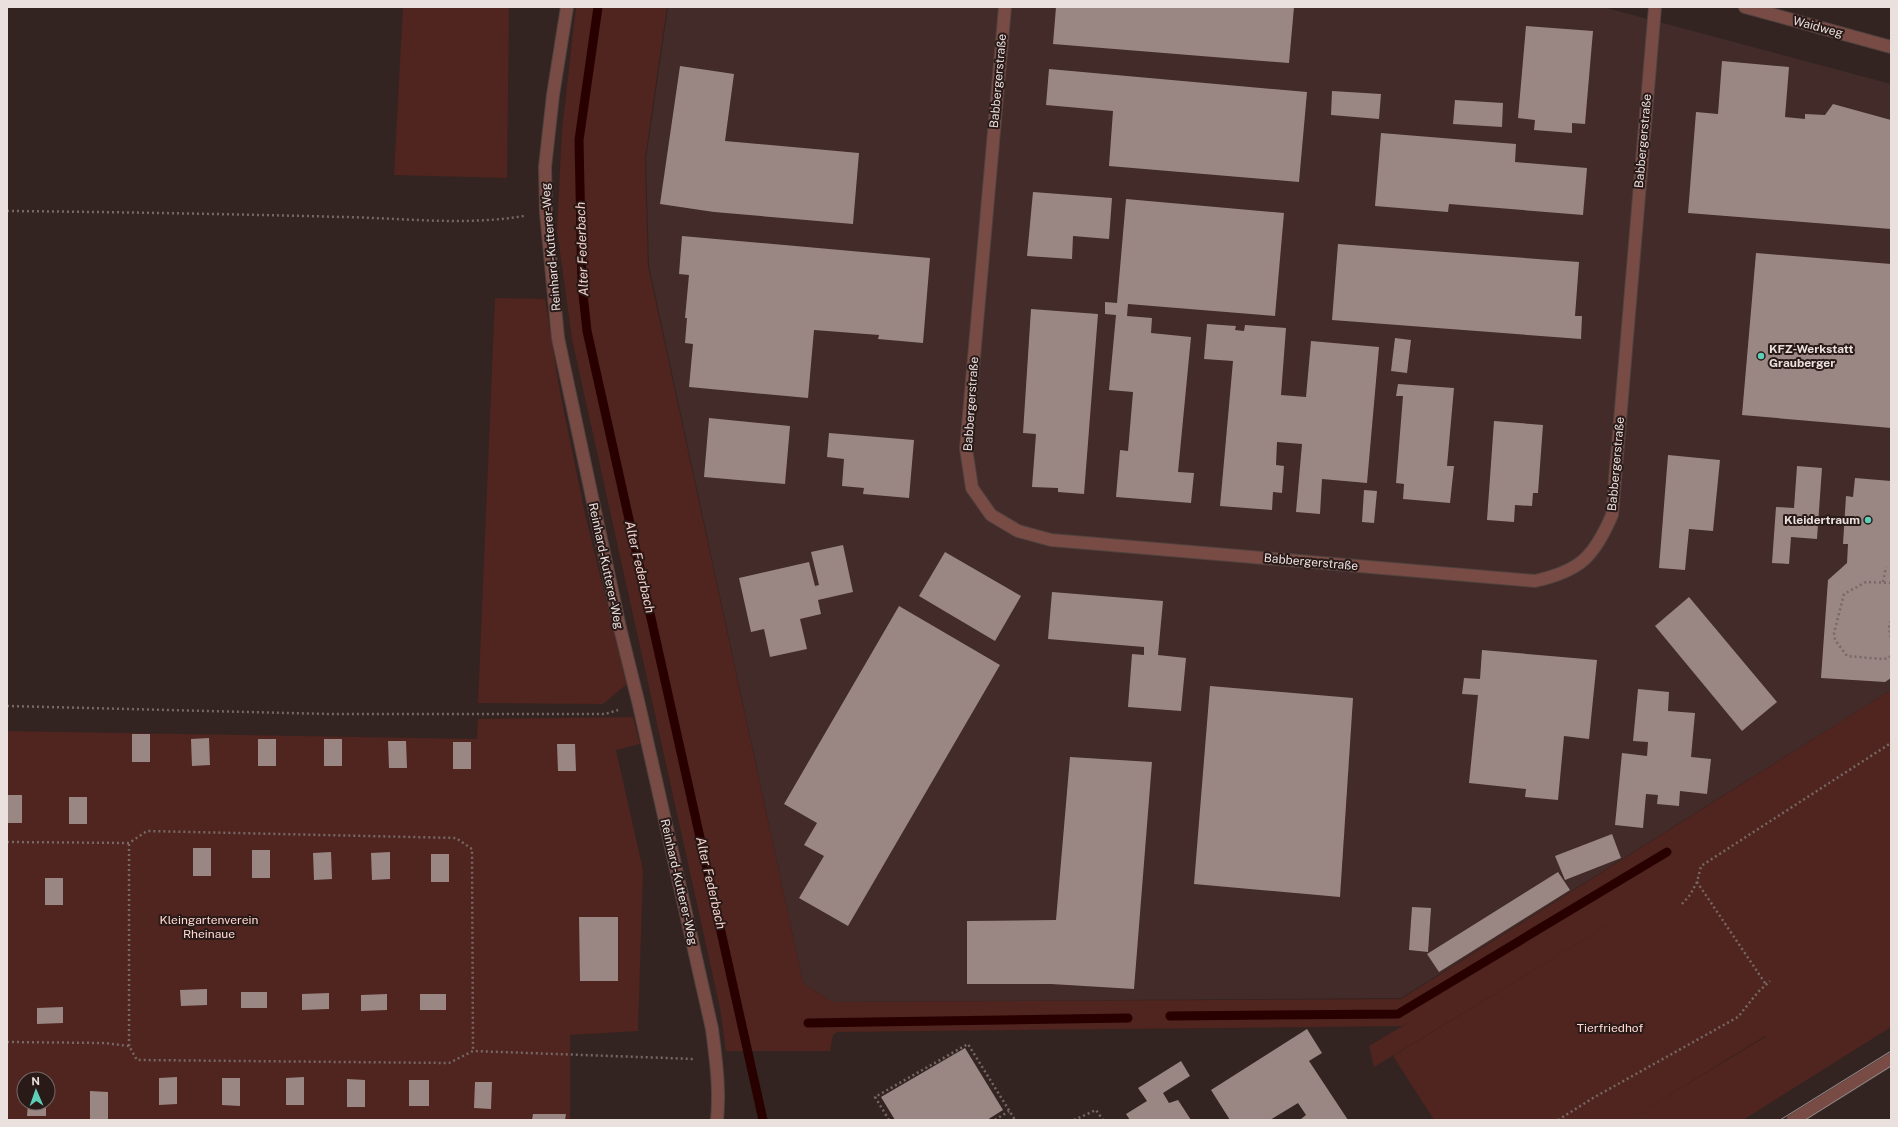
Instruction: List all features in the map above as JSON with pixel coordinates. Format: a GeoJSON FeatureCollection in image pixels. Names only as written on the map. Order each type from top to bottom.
{"type":"FeatureCollection","features":[{"type":"Feature","properties":{"kind":"street","name":"Reinhard-Kutterer-Weg"},"geometry":{"type":"LineString","coordinates":[[567,7],[553,95],[545,167],[546,212],[558,338],[620,628],[639,705],[712,1029],[719,1099],[717,1120]]}},
{"type":"Feature","properties":{"kind":"street","name":"Babbergerstraße"},"geometry":{"type":"LineString","coordinates":[[1005,7],[966,448],[972,488],[991,515],[1018,531],[1051,540],[1535,581],[1571,570],[1584,560],[1601,540],[1612,515],[1655,7]]}},
{"type":"Feature","properties":{"kind":"street","name":"Waidweg"},"geometry":{"type":"LineString","coordinates":[[1745,7],[1891,46]]}},
{"type":"Feature","properties":{"kind":"street"},"geometry":{"type":"LineString","coordinates":[[1793,1120],[1891,1059]]}},
{"type":"Feature","properties":{"kind":"path"},"geometry":{"type":"LineString","coordinates":[[7,211],[360,217],[445,221],[497,221],[546,212]]}},
{"type":"Feature","properties":{"kind":"path"},"geometry":{"type":"LineString","coordinates":[[1883,582],[1886,567]]}},
{"type":"Feature","properties":{"kind":"path"},"geometry":{"type":"LineString","coordinates":[[1891,583],[1866,582],[1844,594],[1834,633],[1835,640],[1847,656],[1882,659],[1889,658],[1891,655]]}},
{"type":"Feature","properties":{"kind":"path"},"geometry":{"type":"LineString","coordinates":[[1891,621],[1889,625],[1891,641]]}},
{"type":"Feature","properties":{"kind":"path"},"geometry":{"type":"LineString","coordinates":[[7,706],[329,714],[605,714],[639,705]]}},
{"type":"Feature","properties":{"kind":"path"},"geometry":{"type":"LineString","coordinates":[[1682,904],[1690,895],[1697,882],[1701,866],[1891,743]]}},
{"type":"Feature","properties":{"kind":"path"},"geometry":{"type":"LineString","coordinates":[[7,842],[129,843],[147,831],[456,838],[472,848],[473,1051]]}},
{"type":"Feature","properties":{"kind":"path"},"geometry":{"type":"LineString","coordinates":[[129,843],[128,1046],[137,1060],[449,1063],[473,1051],[716,1060]]}},
{"type":"Feature","properties":{"kind":"path"},"geometry":{"type":"LineString","coordinates":[[1697,882],[1765,983]]}},
{"type":"Feature","properties":{"kind":"path"},"geometry":{"type":"LineString","coordinates":[[1558,1120],[1593,1098],[1738,1017],[1765,983],[1770,981]]}},
{"type":"Feature","properties":{"kind":"path"},"geometry":{"type":"LineString","coordinates":[[7,1042],[104,1043],[128,1046]]}},
{"type":"Feature","properties":{"kind":"path"},"geometry":{"type":"LineString","coordinates":[[889,1120],[875,1097],[968,1044],[1015,1120]]}},
{"type":"Feature","properties":{"kind":"path"},"geometry":{"type":"LineString","coordinates":[[1074,1120],[1096,1110],[1103,1120]]}},
{"type":"Feature","properties":{"kind":"path"},"geometry":{"type":"LineString","coordinates":[[995,1120],[1009,1112]]}},
{"type":"Feature","properties":{"kind":"shaded area"},"geometry":{"type":"Polygon","coordinates":[[[668,7],[1603,7],[1891,84],[1891,690],[1401,998],[832,1002],[803,983],[649,266],[646,159],[668,7]]]}},
{"type":"Feature","properties":{"kind":"green space"},"geometry":{"type":"Polygon","coordinates":[[[403,7],[509,7],[507,178],[394,175],[403,7]]]}},
{"type":"Feature","properties":{"kind":"green space","name":"Tierfriedhof"},"geometry":{"type":"Polygon","coordinates":[[[576,7],[667,7],[645,159],[648,266],[803,983],[832,1002],[1401,999],[1891,690],[1891,1027],[1743,1120],[1434,1120],[1393,1056],[1672,886],[1374,1067],[1369,1046],[1411,1021],[1402,1026],[837,1032],[833,1035],[830,1051],[726,1051],[720,1008],[572,339],[557,229],[562,131],[576,7]],[[1765,1036],[1630,1119],[1765,1037],[1765,1036]]]}},
{"type":"Feature","properties":{"kind":"green space"},"geometry":{"type":"Polygon","coordinates":[[[495,298],[545,299],[560,392],[585,514],[627,684],[603,704],[478,703],[495,298]]]}},
{"type":"Feature","properties":{"kind":"green space","name":"Kleingartenverein Rheinaue"},"geometry":{"type":"Polygon","coordinates":[[[633,717],[640,744],[616,750],[643,870],[638,1031],[570,1035],[570,1120],[7,1120],[7,731],[477,739],[478,719],[633,717]]]}},
{"type":"Feature","properties":{"kind":"building"},"geometry":{"type":"Polygon","coordinates":[[[1056,7],[1294,7],[1289,63],[1053,44],[1056,7]]]}},
{"type":"Feature","properties":{"kind":"building"},"geometry":{"type":"Polygon","coordinates":[[[1526,26],[1593,31],[1585,124],[1572,123],[1572,133],[1534,130],[1535,120],[1518,118],[1526,26]]]}},
{"type":"Feature","properties":{"kind":"building"},"geometry":{"type":"Polygon","coordinates":[[[1722,61],[1789,67],[1785,117],[1805,119],[1805,114],[1825,115],[1833,104],[1891,120],[1891,229],[1688,213],[1696,112],[1718,114],[1722,61]]]}},
{"type":"Feature","properties":{"kind":"building"},"geometry":{"type":"Polygon","coordinates":[[[680,66],[734,74],[725,141],[859,153],[853,224],[714,212],[660,204],[680,66]]]}},
{"type":"Feature","properties":{"kind":"building"},"geometry":{"type":"Polygon","coordinates":[[[1049,69],[1307,92],[1299,182],[1109,166],[1113,111],[1046,105],[1049,69]]]}},
{"type":"Feature","properties":{"kind":"building"},"geometry":{"type":"Polygon","coordinates":[[[1332,91],[1381,94],[1379,119],[1331,115],[1332,91]]]}},
{"type":"Feature","properties":{"kind":"building"},"geometry":{"type":"Polygon","coordinates":[[[1455,100],[1503,103],[1502,127],[1453,124],[1455,100]]]}},
{"type":"Feature","properties":{"kind":"building"},"geometry":{"type":"Polygon","coordinates":[[[1381,133],[1516,144],[1515,162],[1587,168],[1583,215],[1449,204],[1448,212],[1375,206],[1381,133]]]}},
{"type":"Feature","properties":{"kind":"building"},"geometry":{"type":"Polygon","coordinates":[[[1033,192],[1112,198],[1109,239],[1073,236],[1072,259],[1027,256],[1033,192]]]}},
{"type":"Feature","properties":{"kind":"building"},"geometry":{"type":"Polygon","coordinates":[[[1126,199],[1284,213],[1275,316],[1128,304],[1127,316],[1152,318],[1151,333],[1191,337],[1178,472],[1194,473],[1191,503],[1116,497],[1120,450],[1128,451],[1133,392],[1109,390],[1116,315],[1105,314],[1105,302],[1117,303],[1126,199]]]}},
{"type":"Feature","properties":{"kind":"building"},"geometry":{"type":"Polygon","coordinates":[[[682,236],[930,258],[923,343],[878,339],[879,335],[814,330],[808,398],[689,387],[693,344],[685,343],[687,318],[685,318],[689,275],[679,274],[682,236]]]}},
{"type":"Feature","properties":{"kind":"building"},"geometry":{"type":"Polygon","coordinates":[[[1338,244],[1579,262],[1575,316],[1582,316],[1581,339],[1332,320],[1338,244]]]}},
{"type":"Feature","properties":{"kind":"building"},"geometry":{"type":"Polygon","coordinates":[[[1756,253],[1891,264],[1891,428],[1742,415],[1756,253]]]}},
{"type":"Feature","properties":{"kind":"building"},"geometry":{"type":"Polygon","coordinates":[[[1031,309],[1098,314],[1084,494],[1058,492],[1058,488],[1032,487],[1036,434],[1023,433],[1031,309]]]}},
{"type":"Feature","properties":{"kind":"building"},"geometry":{"type":"Polygon","coordinates":[[[1207,324],[1236,326],[1235,330],[1244,331],[1245,325],[1286,328],[1281,395],[1306,397],[1311,341],[1379,347],[1367,483],[1322,479],[1320,514],[1296,512],[1302,444],[1277,442],[1276,465],[1284,466],[1282,493],[1273,492],[1272,510],[1220,506],[1233,361],[1204,359],[1207,324]]]}},
{"type":"Feature","properties":{"kind":"building"},"geometry":{"type":"Polygon","coordinates":[[[1395,338],[1411,340],[1407,373],[1391,371],[1395,338]]]}},
{"type":"Feature","properties":{"kind":"building"},"geometry":{"type":"Polygon","coordinates":[[[1398,384],[1454,388],[1447,466],[1454,466],[1450,503],[1403,499],[1404,484],[1396,483],[1403,396],[1396,396],[1398,384]]]}},
{"type":"Feature","properties":{"kind":"building"},"geometry":{"type":"Polygon","coordinates":[[[709,418],[790,426],[785,484],[704,477],[709,418]]]}},
{"type":"Feature","properties":{"kind":"building"},"geometry":{"type":"Polygon","coordinates":[[[1494,421],[1543,425],[1538,493],[1533,493],[1532,506],[1515,505],[1514,522],[1487,520],[1494,421]]]}},
{"type":"Feature","properties":{"kind":"building"},"geometry":{"type":"Polygon","coordinates":[[[829,433],[914,440],[909,498],[863,494],[864,488],[842,486],[844,459],[827,457],[829,433]]]}},
{"type":"Feature","properties":{"kind":"building"},"geometry":{"type":"Polygon","coordinates":[[[1668,455],[1720,460],[1713,531],[1689,529],[1685,570],[1659,568],[1668,455]]]}},
{"type":"Feature","properties":{"kind":"building"},"geometry":{"type":"Polygon","coordinates":[[[1797,466],[1822,468],[1817,539],[1791,537],[1789,564],[1772,563],[1776,507],[1794,508],[1797,466]]]}},
{"type":"Feature","properties":{"kind":"building"},"geometry":{"type":"Polygon","coordinates":[[[1855,478],[1891,481],[1891,678],[1885,682],[1821,678],[1828,580],[1847,563],[1848,544],[1843,544],[1846,496],[1853,497],[1855,478]]]}},
{"type":"Feature","properties":{"kind":"building"},"geometry":{"type":"Polygon","coordinates":[[[1364,490],[1377,491],[1374,523],[1362,522],[1364,490]]]}},
{"type":"Feature","properties":{"kind":"building"},"geometry":{"type":"Polygon","coordinates":[[[843,545],[853,592],[818,600],[821,614],[800,619],[807,649],[770,657],[764,629],[751,632],[739,578],[809,562],[815,586],[819,585],[811,552],[843,545]]]}},
{"type":"Feature","properties":{"kind":"building"},"geometry":{"type":"Polygon","coordinates":[[[945,552],[1021,596],[995,641],[919,596],[945,552]]]}},
{"type":"Feature","properties":{"kind":"building"},"geometry":{"type":"Polygon","coordinates":[[[1052,592],[1163,601],[1158,655],[1186,658],[1181,711],[1128,707],[1132,654],[1144,655],[1144,647],[1048,639],[1052,592]]]}},
{"type":"Feature","properties":{"kind":"building"},"geometry":{"type":"Polygon","coordinates":[[[1689,597],[1777,702],[1742,731],[1655,626],[1689,597]]]}},
{"type":"Feature","properties":{"kind":"building"},"geometry":{"type":"Polygon","coordinates":[[[899,606],[1000,665],[848,926],[799,898],[824,856],[804,845],[817,823],[784,804],[899,606]]]}},
{"type":"Feature","properties":{"kind":"building"},"geometry":{"type":"Polygon","coordinates":[[[1482,650],[1597,660],[1589,739],[1564,736],[1558,800],[1525,797],[1526,789],[1469,783],[1478,695],[1462,694],[1464,678],[1480,679],[1482,650]]]}},
{"type":"Feature","properties":{"kind":"building"},"geometry":{"type":"Polygon","coordinates":[[[1210,686],[1353,698],[1340,897],[1194,884],[1210,686]]]}},
{"type":"Feature","properties":{"kind":"building"},"geometry":{"type":"Polygon","coordinates":[[[1638,689],[1669,692],[1668,711],[1695,713],[1691,757],[1711,759],[1707,794],[1680,791],[1679,806],[1657,804],[1658,795],[1646,794],[1643,828],[1615,825],[1622,753],[1647,756],[1648,742],[1633,741],[1638,689]]]}},
{"type":"Feature","properties":{"kind":"building"},"geometry":{"type":"Polygon","coordinates":[[[132,734],[150,734],[150,762],[132,762],[132,734]]]}},
{"type":"Feature","properties":{"kind":"building"},"geometry":{"type":"Polygon","coordinates":[[[209,738],[210,765],[192,766],[191,739],[209,738]]]}},
{"type":"Feature","properties":{"kind":"building"},"geometry":{"type":"Polygon","coordinates":[[[258,739],[276,739],[276,766],[258,766],[258,739]]]}},
{"type":"Feature","properties":{"kind":"building"},"geometry":{"type":"Polygon","coordinates":[[[324,739],[342,739],[342,766],[324,766],[324,739]]]}},
{"type":"Feature","properties":{"kind":"building"},"geometry":{"type":"Polygon","coordinates":[[[388,741],[406,741],[407,768],[389,768],[388,741]]]}},
{"type":"Feature","properties":{"kind":"building"},"geometry":{"type":"Polygon","coordinates":[[[453,742],[471,742],[471,769],[453,769],[453,742]]]}},
{"type":"Feature","properties":{"kind":"building"},"geometry":{"type":"Polygon","coordinates":[[[557,744],[575,744],[576,771],[558,771],[557,744]]]}},
{"type":"Feature","properties":{"kind":"building"},"geometry":{"type":"Polygon","coordinates":[[[1070,757],[1152,762],[1134,989],[1051,984],[967,984],[967,921],[1056,920],[1070,757]]]}},
{"type":"Feature","properties":{"kind":"building"},"geometry":{"type":"Polygon","coordinates":[[[7,795],[22,795],[22,823],[7,823],[7,795]]]}},
{"type":"Feature","properties":{"kind":"building"},"geometry":{"type":"Polygon","coordinates":[[[69,797],[87,797],[87,824],[69,824],[69,797]]]}},
{"type":"Feature","properties":{"kind":"building"},"geometry":{"type":"Polygon","coordinates":[[[1612,834],[1621,858],[1565,880],[1555,856],[1612,834]]]}},
{"type":"Feature","properties":{"kind":"building"},"geometry":{"type":"Polygon","coordinates":[[[193,848],[211,848],[211,876],[193,876],[193,848]]]}},
{"type":"Feature","properties":{"kind":"building"},"geometry":{"type":"Polygon","coordinates":[[[252,850],[270,850],[270,878],[252,878],[252,850]]]}},
{"type":"Feature","properties":{"kind":"building"},"geometry":{"type":"Polygon","coordinates":[[[331,852],[332,879],[314,880],[313,853],[331,852]]]}},
{"type":"Feature","properties":{"kind":"building"},"geometry":{"type":"Polygon","coordinates":[[[390,852],[390,879],[372,880],[371,853],[390,852]]]}},
{"type":"Feature","properties":{"kind":"building"},"geometry":{"type":"Polygon","coordinates":[[[431,854],[449,854],[449,882],[431,882],[431,854]]]}},
{"type":"Feature","properties":{"kind":"building"},"geometry":{"type":"Polygon","coordinates":[[[1558,872],[1570,890],[1439,972],[1427,954],[1558,872]]]}},
{"type":"Feature","properties":{"kind":"building"},"geometry":{"type":"Polygon","coordinates":[[[45,878],[63,878],[63,905],[45,905],[45,878]]]}},
{"type":"Feature","properties":{"kind":"building"},"geometry":{"type":"Polygon","coordinates":[[[1412,907],[1431,908],[1428,952],[1409,950],[1412,907]]]}},
{"type":"Feature","properties":{"kind":"building"},"geometry":{"type":"Polygon","coordinates":[[[579,917],[618,917],[618,981],[580,981],[579,917]]]}},
{"type":"Feature","properties":{"kind":"building"},"geometry":{"type":"Polygon","coordinates":[[[207,989],[207,1005],[181,1006],[180,990],[207,989]]]}},
{"type":"Feature","properties":{"kind":"building"},"geometry":{"type":"Polygon","coordinates":[[[241,992],[267,992],[267,1008],[241,1008],[241,992]]]}},
{"type":"Feature","properties":{"kind":"building"},"geometry":{"type":"Polygon","coordinates":[[[329,993],[329,1009],[302,1010],[302,994],[329,993]]]}},
{"type":"Feature","properties":{"kind":"building"},"geometry":{"type":"Polygon","coordinates":[[[387,994],[387,1010],[361,1011],[361,995],[387,994]]]}},
{"type":"Feature","properties":{"kind":"building"},"geometry":{"type":"Polygon","coordinates":[[[420,994],[446,994],[446,1010],[420,1010],[420,994]]]}},
{"type":"Feature","properties":{"kind":"building"},"geometry":{"type":"Polygon","coordinates":[[[63,1007],[63,1023],[37,1024],[37,1008],[63,1007]]]}},
{"type":"Feature","properties":{"kind":"building"},"geometry":{"type":"Polygon","coordinates":[[[1307,1029],[1322,1053],[1309,1061],[1348,1120],[1302,1120],[1301,1119],[1306,1115],[1298,1103],[1270,1120],[1230,1120],[1211,1090],[1307,1029]]]}},
{"type":"Feature","properties":{"kind":"building"},"geometry":{"type":"Polygon","coordinates":[[[965,1048],[1003,1110],[987,1120],[895,1120],[881,1097],[965,1048]]]}},
{"type":"Feature","properties":{"kind":"building"},"geometry":{"type":"Polygon","coordinates":[[[1181,1061],[1190,1076],[1163,1093],[1169,1103],[1178,1100],[1191,1120],[1130,1120],[1126,1114],[1147,1101],[1138,1088],[1181,1061]]]}},
{"type":"Feature","properties":{"kind":"building"},"geometry":{"type":"Polygon","coordinates":[[[177,1077],[177,1104],[159,1105],[159,1078],[177,1077]]]}},
{"type":"Feature","properties":{"kind":"building"},"geometry":{"type":"Polygon","coordinates":[[[304,1077],[304,1105],[286,1105],[286,1078],[304,1077]]]}},
{"type":"Feature","properties":{"kind":"building"},"geometry":{"type":"Polygon","coordinates":[[[222,1078],[240,1078],[240,1106],[222,1105],[222,1078]]]}},
{"type":"Feature","properties":{"kind":"building"},"geometry":{"type":"Polygon","coordinates":[[[347,1079],[365,1080],[365,1107],[347,1107],[347,1079]]]}},
{"type":"Feature","properties":{"kind":"building"},"geometry":{"type":"Polygon","coordinates":[[[409,1080],[429,1080],[429,1106],[409,1106],[409,1080]]]}},
{"type":"Feature","properties":{"kind":"building"},"geometry":{"type":"Polygon","coordinates":[[[475,1082],[492,1082],[491,1109],[474,1108],[475,1082]]]}},
{"type":"Feature","properties":{"kind":"building"},"geometry":{"type":"Polygon","coordinates":[[[90,1091],[108,1092],[108,1119],[90,1119],[90,1091]]]}},
{"type":"Feature","properties":{"kind":"building"},"geometry":{"type":"Polygon","coordinates":[[[27,1111],[46,1111],[46,1116],[27,1116],[27,1111]]]}},
{"type":"Feature","properties":{"kind":"building"},"geometry":{"type":"Polygon","coordinates":[[[533,1114],[566,1114],[565,1120],[532,1120],[533,1114]]]}},
{"type":"Feature","properties":{"kind":"waterway","name":"Alter Federbach"},"geometry":{"type":"LineString","coordinates":[[598,7],[579,140],[582,285],[587,331],[763,1120]]}},
{"type":"Feature","properties":{"kind":"waterway"},"geometry":{"type":"LineString","coordinates":[[1170,1016],[1398,1014],[1667,852]]}},
{"type":"Feature","properties":{"kind":"waterway"},"geometry":{"type":"LineString","coordinates":[[808,1023],[1128,1018]]}},
{"type":"Feature","properties":{"kind":"tram line"},"geometry":{"type":"LineString","coordinates":[[1780,1120],[1891,1051]]}},
{"type":"Feature","properties":{"kind":"tram line"},"geometry":{"type":"LineString","coordinates":[[1805,1120],[1891,1066]]}},
{"type":"Feature","properties":{"kind":"place","name":"KFZ-Werkstatt Grauberger"},"geometry":{"type":"Point","coordinates":[1761,356]}},
{"type":"Feature","properties":{"kind":"place","name":"Kleidertraum"},"geometry":{"type":"Point","coordinates":[1868,520]}}]}
